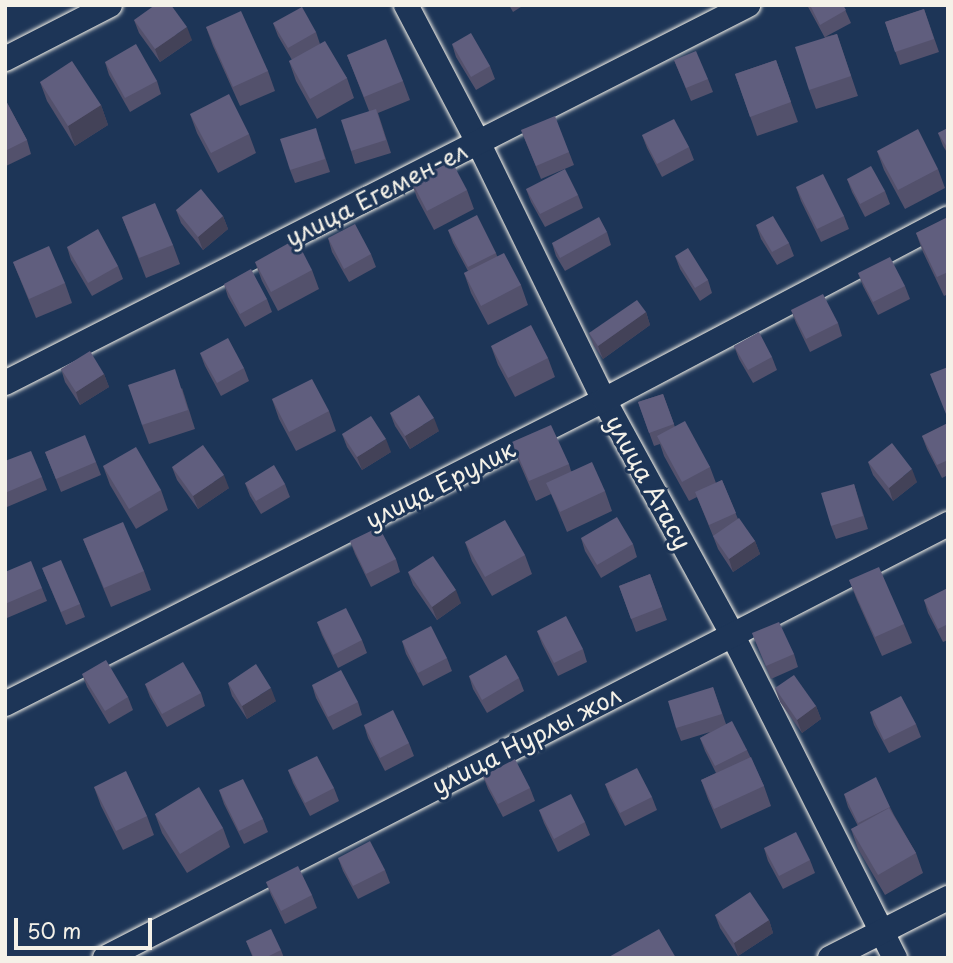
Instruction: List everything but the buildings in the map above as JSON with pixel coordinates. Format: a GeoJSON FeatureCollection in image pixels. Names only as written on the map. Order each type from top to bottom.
{"type":"FeatureCollection","features":[{"type":"Feature","properties":{"kind":"street"},"geometry":{"type":"LineString","coordinates":[[5,59],[110,5]]}},
{"type":"Feature","properties":{"kind":"street","name":"улица Атасу"},"geometry":{"type":"LineString","coordinates":[[406,5],[478,142],[604,401],[733,634],[895,958]]}},
{"type":"Feature","properties":{"kind":"street","name":"улица Егемен-ел"},"geometry":{"type":"LineString","coordinates":[[5,383],[748,5]]}},
{"type":"Feature","properties":{"kind":"street","name":"улица Ерулик"},"geometry":{"type":"LineString","coordinates":[[5,704],[604,401],[948,219]]}},
{"type":"Feature","properties":{"kind":"street","name":"улица Нурлы жол"},"geometry":{"type":"LineString","coordinates":[[105,958],[948,524]]}},
{"type":"Feature","properties":{"kind":"street"},"geometry":{"type":"LineString","coordinates":[[830,958],[948,898]]}}]}
